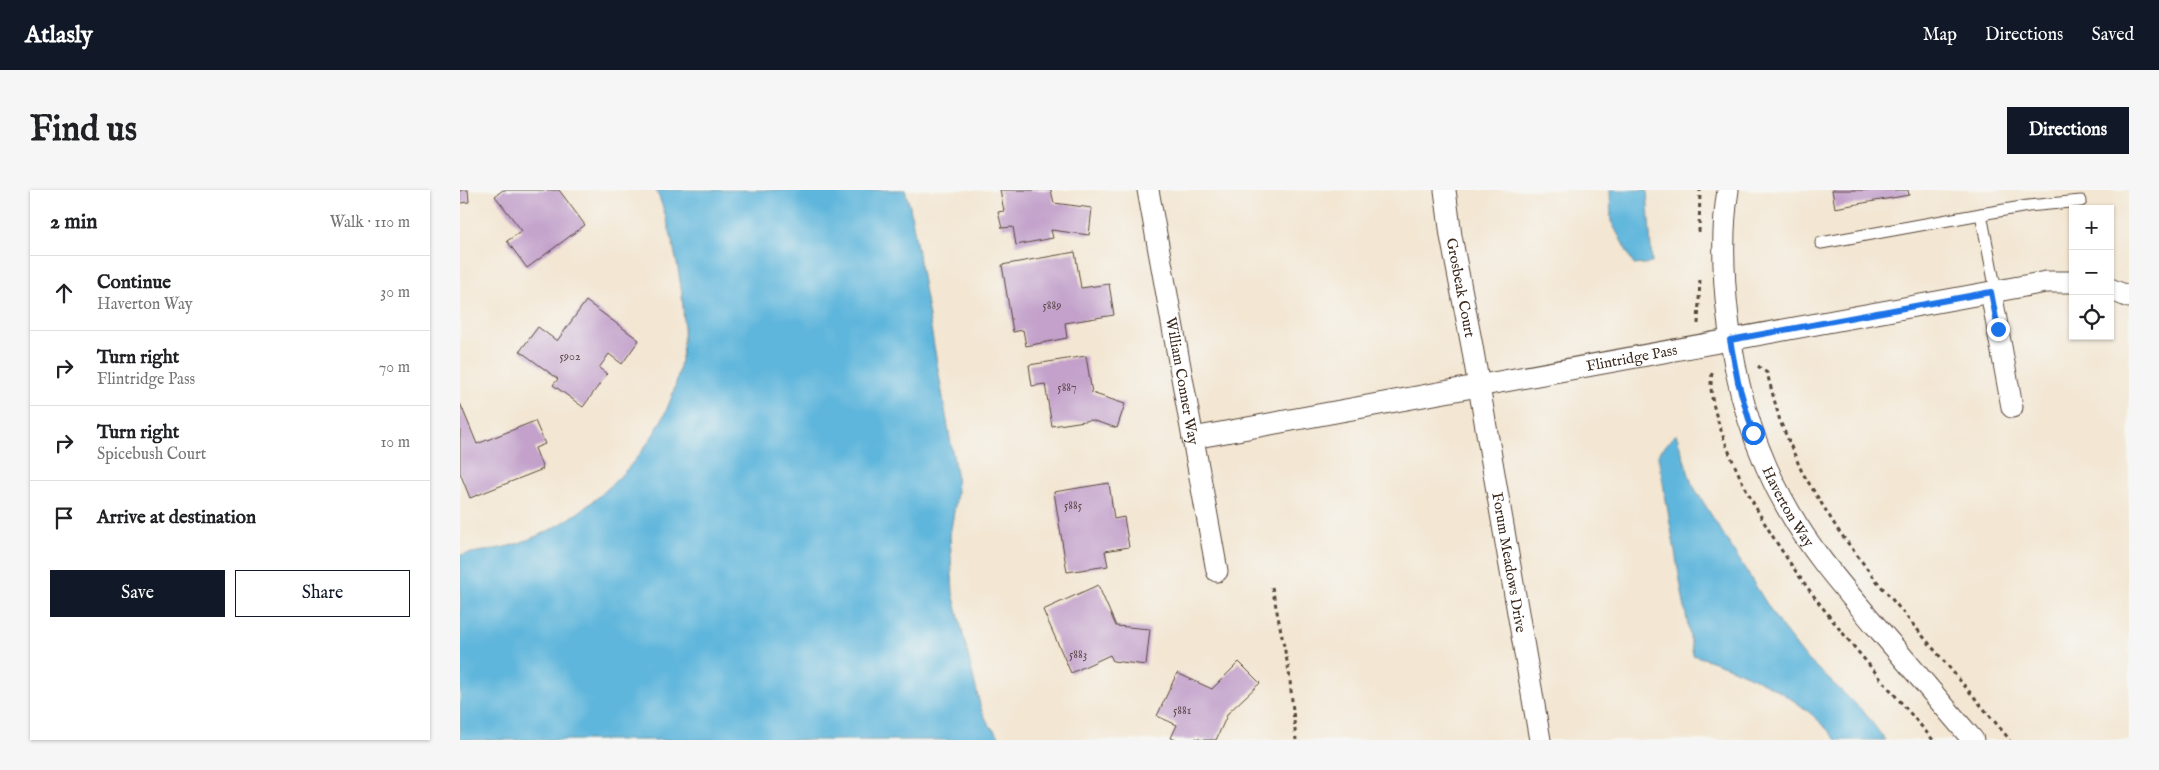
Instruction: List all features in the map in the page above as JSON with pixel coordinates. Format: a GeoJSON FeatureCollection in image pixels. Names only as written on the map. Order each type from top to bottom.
{"type":"FeatureCollection","features":[{"type":"Feature","properties":{"kind":"street","name":"William Conner Way"},"geometry":{"type":"LineString","coordinates":[[1148,190],[1217,571]]}},
{"type":"Feature","properties":{"kind":"street","name":"Grosbeak Court"},"geometry":{"type":"LineString","coordinates":[[1445,190],[1451,236],[1478,385]]}},
{"type":"Feature","properties":{"kind":"street","name":"Haverton Way"},"geometry":{"type":"LineString","coordinates":[[1728,190],[1722,246],[1724,290],[1730,340],[1739,389],[1753,433],[1770,475],[1789,512],[1814,549],[1847,592],[1973,740]]}},
{"type":"Feature","properties":{"kind":"street","name":"Flintridge Pass"},"geometry":{"type":"LineString","coordinates":[[1193,438],[2046,282],[2069,282]]}},
{"type":"Feature","properties":{"kind":"street"},"geometry":{"type":"LineString","coordinates":[[2114,291],[2129,297]]}},
{"type":"Feature","properties":{"kind":"street"},"geometry":{"type":"LineString","coordinates":[[1994,292],[2012,407]]}},
{"type":"Feature","properties":{"kind":"street","name":"Forum Meadows Drive"},"geometry":{"type":"LineString","coordinates":[[1478,385],[1540,740]]}},
{"type":"Feature","properties":{"kind":"lane"},"geometry":{"type":"LineString","coordinates":[[1821,243],[2028,206],[2081,201]]}},
{"type":"Feature","properties":{"kind":"lane"},"geometry":{"type":"LineString","coordinates":[[1981,214],[1994,292]]}},
{"type":"Feature","properties":{"kind":"path"},"geometry":{"type":"LineString","coordinates":[[1763,369],[1767,373],[1780,421],[1802,472],[1838,530],[1875,579],[2010,740]]}},
{"type":"Feature","properties":{"kind":"path"},"geometry":{"type":"LineString","coordinates":[[1272,587],[1289,671],[1296,740]]}},
{"type":"Feature","properties":{"kind":"water"},"geometry":{"type":"Polygon","coordinates":[[[656,190],[905,190],[910,207],[956,473],[957,494],[950,535],[953,593],[981,709],[988,723],[1002,740],[460,740],[460,555],[502,548],[538,536],[569,519],[588,505],[606,490],[630,465],[650,440],[665,413],[676,385],[682,356],[684,325],[682,293],[670,233],[656,190]]]}},
{"type":"Feature","properties":{"kind":"water"},"geometry":{"type":"Polygon","coordinates":[[[1610,190],[1647,190],[1652,263],[1634,265],[1611,221],[1610,190]]]}},
{"type":"Feature","properties":{"kind":"water"},"geometry":{"type":"Polygon","coordinates":[[[1676,434],[1692,484],[1780,625],[1805,657],[1865,713],[1885,740],[1836,740],[1807,710],[1790,698],[1752,677],[1693,655],[1658,454],[1676,434]]]}},
{"type":"Feature","properties":{"kind":"building"},"geometry":{"type":"Polygon","coordinates":[[[460,190],[468,190],[469,202],[460,203],[460,190]]]}},
{"type":"Feature","properties":{"kind":"building"},"geometry":{"type":"Polygon","coordinates":[[[503,190],[559,190],[585,225],[527,268],[507,241],[522,231],[495,196],[503,190]]]}},
{"type":"Feature","properties":{"kind":"building"},"geometry":{"type":"Polygon","coordinates":[[[1000,190],[1051,190],[1054,203],[1092,208],[1089,235],[1051,230],[1053,238],[1016,245],[1013,227],[1002,228],[998,212],[1004,211],[1000,190]]]}},
{"type":"Feature","properties":{"kind":"building"},"geometry":{"type":"Polygon","coordinates":[[[1832,190],[1908,190],[1909,195],[1835,208],[1832,190]]]}},
{"type":"Feature","properties":{"kind":"building"},"geometry":{"type":"Polygon","coordinates":[[[1075,252],[1081,288],[1109,284],[1114,315],[1065,323],[1067,338],[1026,346],[1023,330],[1013,332],[1002,265],[1075,252]]]}},
{"type":"Feature","properties":{"kind":"building"},"geometry":{"type":"Polygon","coordinates":[[[586,301],[639,340],[622,364],[609,354],[599,368],[607,374],[583,407],[553,385],[558,379],[520,351],[538,327],[557,341],[586,301]]]}},
{"type":"Feature","properties":{"kind":"building"},"geometry":{"type":"Polygon","coordinates":[[[1086,356],[1092,393],[1125,404],[1117,428],[1091,420],[1052,426],[1045,384],[1032,386],[1029,365],[1086,356]]]}},
{"type":"Feature","properties":{"kind":"building"},"geometry":{"type":"Polygon","coordinates":[[[460,403],[477,444],[535,421],[545,444],[535,448],[543,469],[470,498],[460,473],[460,403]]]}},
{"type":"Feature","properties":{"kind":"building"},"geometry":{"type":"Polygon","coordinates":[[[1109,483],[1114,519],[1124,517],[1129,547],[1105,551],[1108,566],[1067,572],[1054,492],[1109,483]]]}},
{"type":"Feature","properties":{"kind":"building"},"geometry":{"type":"Polygon","coordinates":[[[1098,585],[1116,626],[1150,629],[1146,665],[1113,661],[1110,655],[1071,673],[1043,610],[1098,585]]]}},
{"type":"Feature","properties":{"kind":"building"},"geometry":{"type":"Polygon","coordinates":[[[1239,662],[1260,683],[1228,713],[1216,740],[1196,738],[1195,740],[1176,740],[1171,738],[1177,725],[1157,716],[1177,673],[1212,689],[1239,662]]]}},
{"type":"Feature","properties":{"kind":"route"},"geometry":{"type":"LineString","coordinates":[[1753,433],[1738,382],[1730,340],[1991,292],[1998,329]]}}]}
